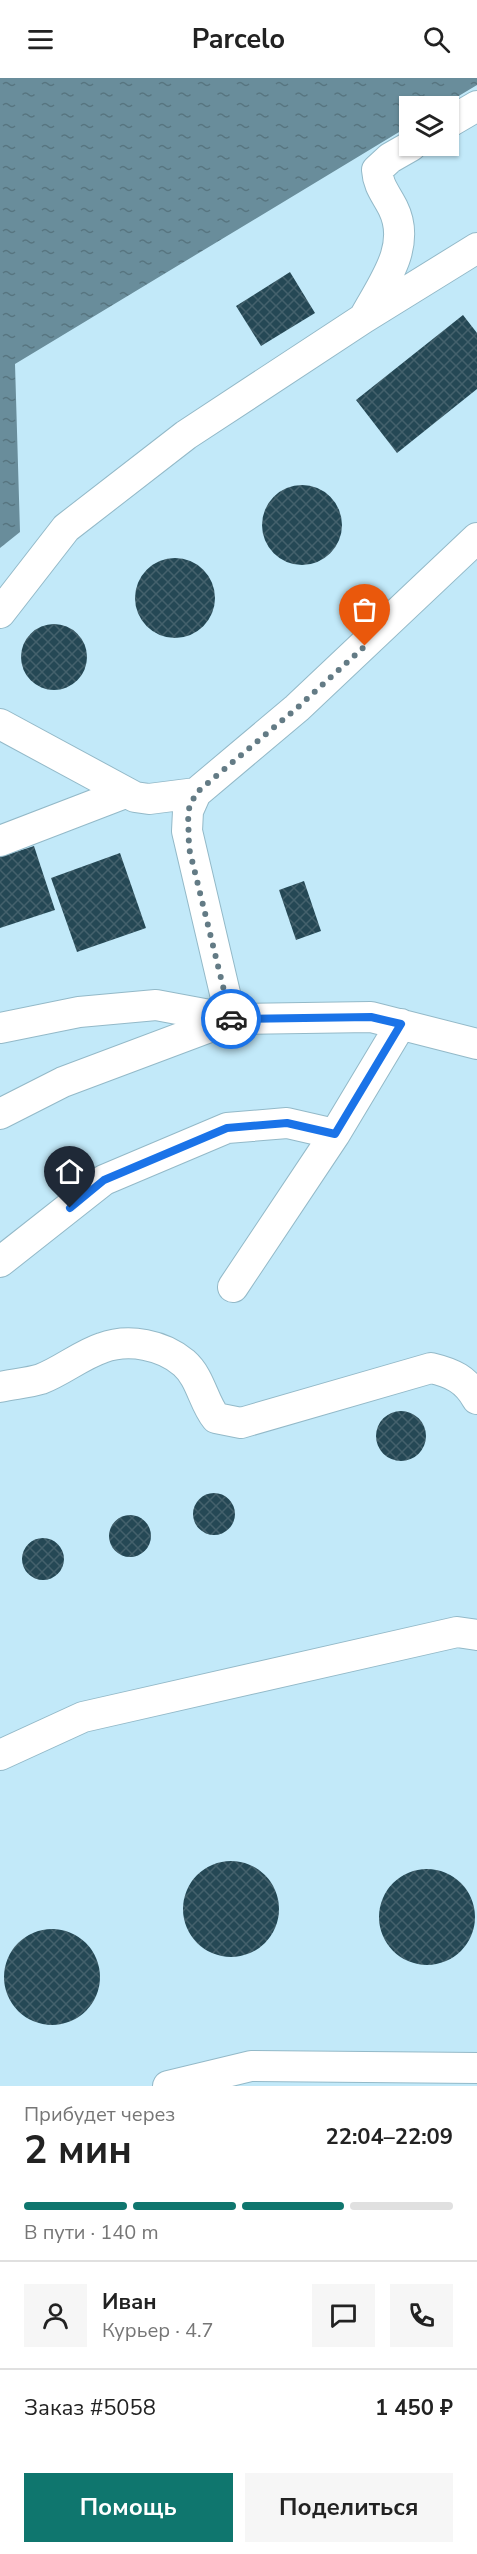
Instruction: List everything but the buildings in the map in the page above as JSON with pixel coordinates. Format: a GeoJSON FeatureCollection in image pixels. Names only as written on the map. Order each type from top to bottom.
{"type":"FeatureCollection","features":[{"type":"Feature","properties":{"kind":"lane"},"geometry":{"type":"LineString","coordinates":[[459,117],[477,106]]}},
{"type":"Feature","properties":{"kind":"lane"},"geometry":{"type":"LineString","coordinates":[[364,318],[398,257],[400,232],[393,208],[377,181],[377,170],[399,153]]}},
{"type":"Feature","properties":{"kind":"lane"},"geometry":{"type":"LineString","coordinates":[[0,613],[66,528],[186,435],[364,318],[477,248]]}},
{"type":"Feature","properties":{"kind":"lane"},"geometry":{"type":"LineString","coordinates":[[231,1019],[189,848],[188,811],[196,793],[297,708],[477,538]]}},
{"type":"Feature","properties":{"kind":"lane"},"geometry":{"type":"LineString","coordinates":[[0,724],[125,793],[149,800],[196,793]]}},
{"type":"Feature","properties":{"kind":"lane"},"geometry":{"type":"LineString","coordinates":[[0,842],[125,793]]}},
{"type":"Feature","properties":{"kind":"lane"},"geometry":{"type":"LineString","coordinates":[[0,1028],[79,1012],[156,1005],[231,1019],[371,1017],[477,1044]]}},
{"type":"Feature","properties":{"kind":"lane"},"geometry":{"type":"LineString","coordinates":[[0,1114],[63,1082],[231,1019]]}},
{"type":"Feature","properties":{"kind":"lane"},"geometry":{"type":"LineString","coordinates":[[233,1287],[335,1134],[401,1024]]}},
{"type":"Feature","properties":{"kind":"lane"},"geometry":{"type":"LineString","coordinates":[[0,1262],[104,1180],[227,1128],[287,1123],[335,1134]]}},
{"type":"Feature","properties":{"kind":"lane"},"geometry":{"type":"LineString","coordinates":[[0,1387],[40,1379],[103,1347],[135,1344],[162,1349],[185,1364],[199,1383],[209,1409],[216,1418],[241,1423],[431,1368],[455,1374],[471,1389],[477,1399]]}},
{"type":"Feature","properties":{"kind":"lane"},"geometry":{"type":"LineString","coordinates":[[0,1755],[83,1717],[457,1632],[477,1635]]}},
{"type":"Feature","properties":{"kind":"lane"},"geometry":{"type":"LineString","coordinates":[[168,2086],[250,2066],[477,2068]]}},
{"type":"Feature","properties":{"kind":"water"},"geometry":{"type":"Polygon","coordinates":[[[0,78],[477,78],[477,85],[459,96],[399,96],[399,132],[15,364],[20,532],[0,548],[0,78]]]}},
{"type":"Feature","properties":{"kind":"way so far"},"geometry":{"type":"LineString","coordinates":[[231,1019],[189,848],[188,811],[196,793],[297,708],[365,646]]}},
{"type":"Feature","properties":{"kind":"route"},"geometry":{"type":"LineString","coordinates":[[70,1208],[104,1180],[227,1128],[287,1123],[335,1134],[401,1024],[371,1017],[231,1019]]}}]}
